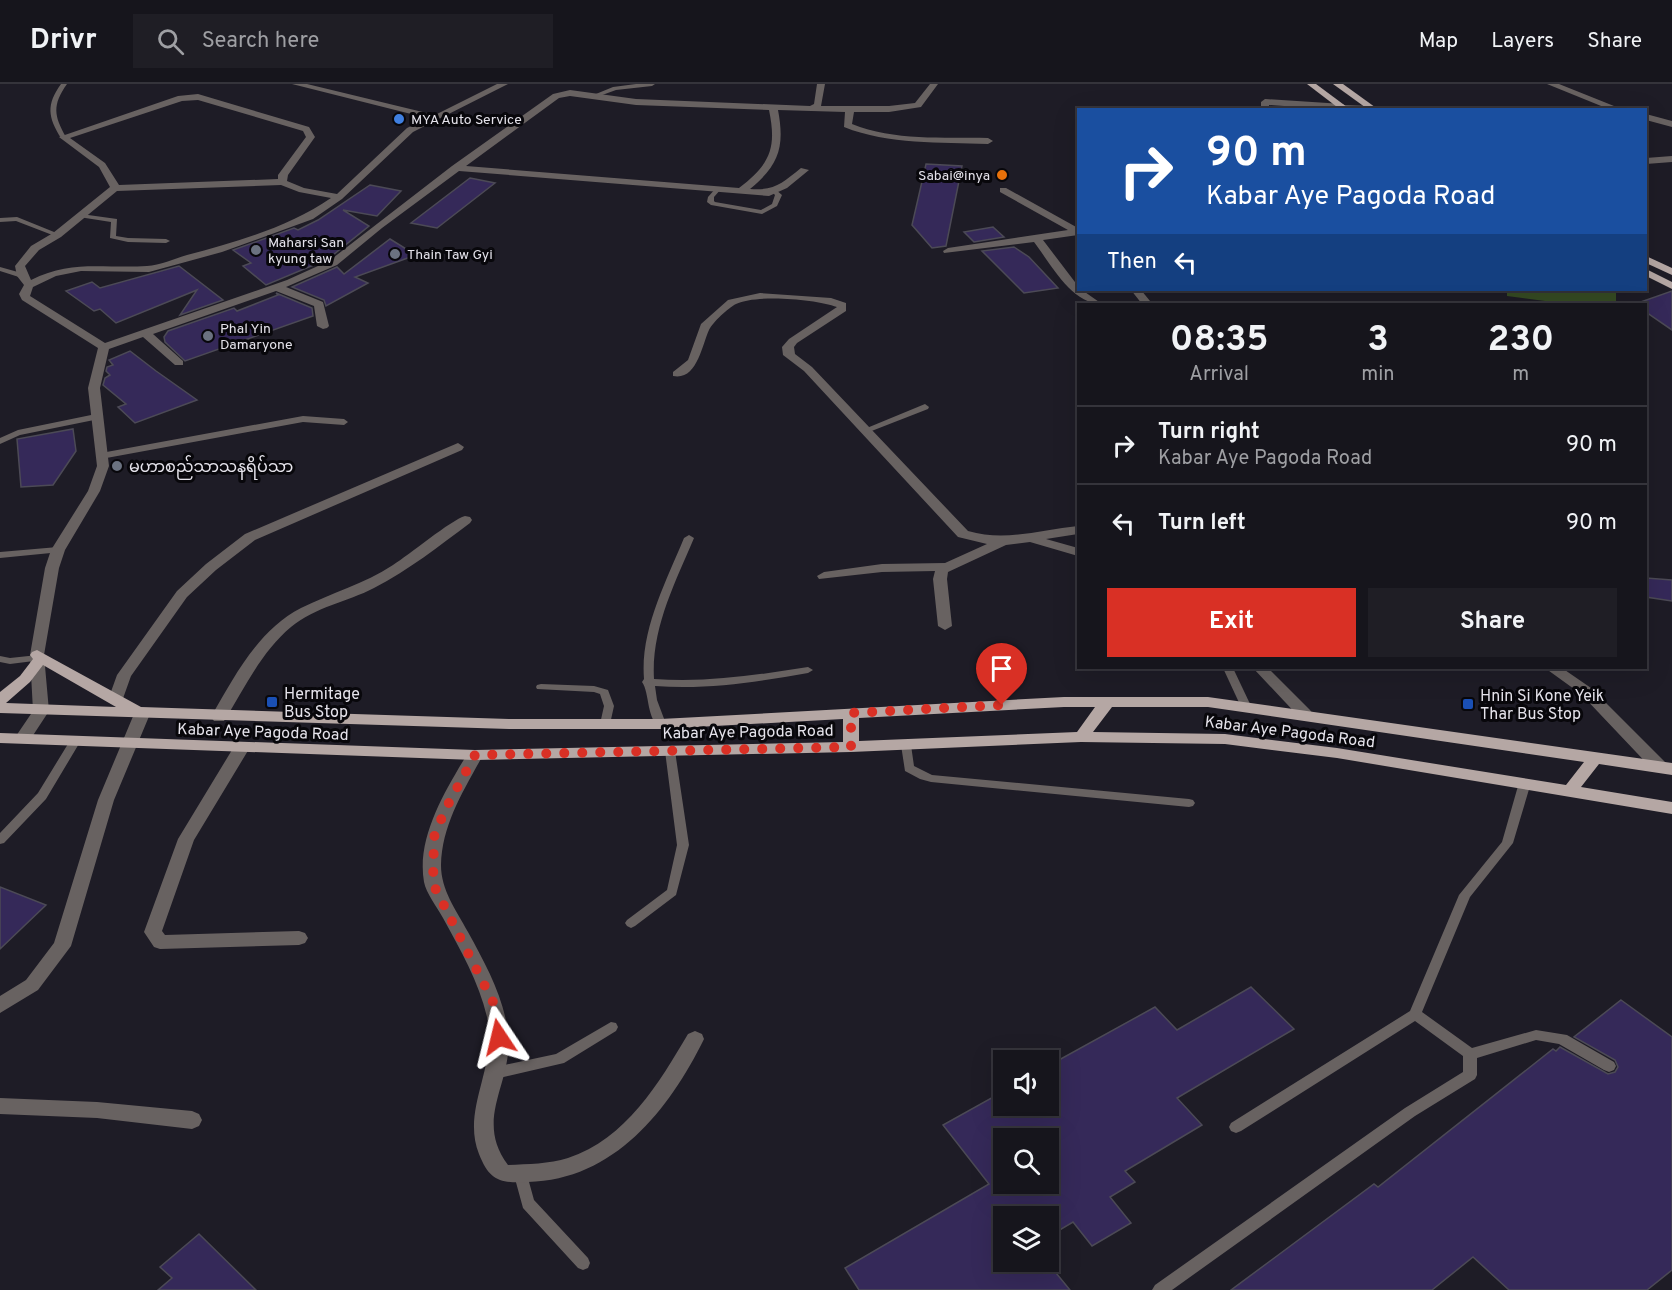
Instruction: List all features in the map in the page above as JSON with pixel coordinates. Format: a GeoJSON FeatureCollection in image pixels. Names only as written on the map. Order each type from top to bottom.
{"type":"FeatureCollection","features":[{"type":"Feature","properties":{"kind":"main road"},"geometry":{"type":"LineString","coordinates":[[1311,84],[1345,108]]}},
{"type":"Feature","properties":{"kind":"main road"},"geometry":{"type":"LineString","coordinates":[[1336,84],[1372,108]]}},
{"type":"Feature","properties":{"kind":"main road"},"geometry":{"type":"LineString","coordinates":[[1647,260],[1672,272]]}},
{"type":"Feature","properties":{"kind":"main road"},"geometry":{"type":"LineString","coordinates":[[1647,273],[1672,286]]}},
{"type":"Feature","properties":{"kind":"main road"},"geometry":{"type":"LineString","coordinates":[[0,700],[25,679],[38,658],[142,714]]}},
{"type":"Feature","properties":{"kind":"main road"},"geometry":{"type":"LineString","coordinates":[[1081,737],[1108,701]]}},
{"type":"Feature","properties":{"kind":"main road","name":"Kabar Aye Pagoda Road"},"geometry":{"type":"LineString","coordinates":[[0,708],[219,717],[661,724],[1108,701],[1208,702],[1305,714],[1666,768]]}},
{"type":"Feature","properties":{"kind":"main road"},"geometry":{"type":"LineString","coordinates":[[851,713],[851,747]]}},
{"type":"Feature","properties":{"kind":"main road","name":"Kabar Aye Pagoda Road"},"geometry":{"type":"LineString","coordinates":[[0,738],[475,755],[851,747],[1081,737],[1225,739],[1337,753],[1524,786],[1672,808]]}},
{"type":"Feature","properties":{"kind":"main road"},"geometry":{"type":"LineString","coordinates":[[1569,792],[1595,758]]}},
{"type":"Feature","properties":{"kind":"street"},"geometry":{"type":"LineString","coordinates":[[296,84],[434,117]]}},
{"type":"Feature","properties":{"kind":"street"},"geometry":{"type":"LineString","coordinates":[[26,280],[65,270],[149,269],[218,250],[310,217],[339,197],[402,136],[434,117],[504,84]]}},
{"type":"Feature","properties":{"kind":"street"},"geometry":{"type":"LineString","coordinates":[[813,108],[818,105],[821,84]]}},
{"type":"Feature","properties":{"kind":"street"},"geometry":{"type":"LineString","coordinates":[[104,347],[275,287],[333,262],[455,168],[556,96],[570,93],[636,102],[773,108],[889,109],[918,105],[934,84]]}},
{"type":"Feature","properties":{"kind":"street"},"geometry":{"type":"LineString","coordinates":[[1551,84],[1615,108]]}},
{"type":"Feature","properties":{"kind":"street"},"geometry":{"type":"LineString","coordinates":[[63,137],[181,98],[198,97],[306,129],[311,136],[283,176],[282,182]]}},
{"type":"Feature","properties":{"kind":"street"},"geometry":{"type":"LineString","coordinates":[[1265,108],[1265,102],[1345,108]]}},
{"type":"Feature","properties":{"kind":"street"},"geometry":{"type":"LineString","coordinates":[[741,190],[760,176],[774,158],[779,131],[773,108]]}},
{"type":"Feature","properties":{"kind":"street"},"geometry":{"type":"LineString","coordinates":[[850,109],[847,125],[860,130],[905,137],[988,141]]}},
{"type":"Feature","properties":{"kind":"street"},"geometry":{"type":"LineString","coordinates":[[1647,117],[1672,124]]}},
{"type":"Feature","properties":{"kind":"street"},"geometry":{"type":"LineString","coordinates":[[63,137],[97,161],[113,177],[115,188]]}},
{"type":"Feature","properties":{"kind":"street"},"geometry":{"type":"LineString","coordinates":[[1647,161],[1672,159]]}},
{"type":"Feature","properties":{"kind":"street"},"geometry":{"type":"LineString","coordinates":[[455,168],[769,193],[784,186],[804,170]]}},
{"type":"Feature","properties":{"kind":"street"},"geometry":{"type":"LineString","coordinates":[[104,347],[26,298],[24,294],[26,280],[20,266],[35,248],[57,235],[115,188],[282,182],[302,190],[339,197]]}},
{"type":"Feature","properties":{"kind":"street"},"geometry":{"type":"LineString","coordinates":[[1003,190],[1077,231]]}},
{"type":"Feature","properties":{"kind":"street"},"geometry":{"type":"LineString","coordinates":[[948,251],[1077,232]]}},
{"type":"Feature","properties":{"kind":"street"},"geometry":{"type":"LineString","coordinates":[[1037,239],[1077,291]]}},
{"type":"Feature","properties":{"kind":"street"},"geometry":{"type":"LineString","coordinates":[[275,287],[319,304],[323,326]]}},
{"type":"Feature","properties":{"kind":"street"},"geometry":{"type":"LineString","coordinates":[[1078,291],[1096,303]]}},
{"type":"Feature","properties":{"kind":"street"},"geometry":{"type":"LineString","coordinates":[[1137,291],[1146,303]]}},
{"type":"Feature","properties":{"kind":"street"},"geometry":{"type":"LineString","coordinates":[[677,374],[693,361],[705,326],[732,302],[760,296],[783,296],[831,301],[842,305],[842,309],[793,341],[788,347],[789,356],[808,369],[963,534],[982,541],[1002,542],[1033,539],[1077,530]]}},
{"type":"Feature","properties":{"kind":"street"},"geometry":{"type":"LineString","coordinates":[[145,333],[179,363]]}},
{"type":"Feature","properties":{"kind":"street"},"geometry":{"type":"LineString","coordinates":[[22,739],[41,711],[38,658],[52,568],[58,550],[94,490],[103,466],[94,388],[104,347]]}},
{"type":"Feature","properties":{"kind":"street"},"geometry":{"type":"LineString","coordinates":[[116,700],[124,675],[182,594],[211,567],[250,537],[458,447]]}},
{"type":"Feature","properties":{"kind":"street"},"geometry":{"type":"LineString","coordinates":[[219,717],[241,678],[285,625],[306,610],[369,585],[398,568],[465,520]]}},
{"type":"Feature","properties":{"kind":"street"},"geometry":{"type":"LineString","coordinates":[[1033,539],[1077,552]]}},
{"type":"Feature","properties":{"kind":"street"},"geometry":{"type":"LineString","coordinates":[[824,576],[882,568],[945,567],[1002,542]]}},
{"type":"Feature","properties":{"kind":"street"},"geometry":{"type":"LineString","coordinates":[[945,567],[940,579],[945,626]]}},
{"type":"Feature","properties":{"kind":"street"},"geometry":{"type":"LineString","coordinates":[[1261,669],[1305,714]]}},
{"type":"Feature","properties":{"kind":"street"},"geometry":{"type":"LineString","coordinates":[[1553,669],[1586,691],[1666,768]]}},
{"type":"Feature","properties":{"kind":"street"},"geometry":{"type":"LineString","coordinates":[[0,1006],[32,985],[62,946],[105,800],[142,714]]}},
{"type":"Feature","properties":{"kind":"street"},"geometry":{"type":"LineString","coordinates":[[241,748],[186,839],[153,932],[160,942],[298,938]]}},
{"type":"Feature","properties":{"kind":"street"},"geometry":{"type":"LineString","coordinates":[[475,755],[445,810],[434,837],[432,863],[433,884],[493,1002],[499,1037],[495,1073],[482,1118],[483,1140],[491,1161],[503,1174],[521,1175],[561,1171],[609,1150],[651,1110],[672,1080],[695,1039]]}},
{"type":"Feature","properties":{"kind":"street"},"geometry":{"type":"LineString","coordinates":[[0,1106],[97,1110],[192,1120]]}},
{"type":"Feature","properties":{"kind":"lane"},"geometry":{"type":"LineString","coordinates":[[63,137],[52,119],[54,103],[64,84]]}},
{"type":"Feature","properties":{"kind":"lane"},"geometry":{"type":"LineString","coordinates":[[594,96],[615,88],[652,84]]}},
{"type":"Feature","properties":{"kind":"lane"},"geometry":{"type":"LineString","coordinates":[[718,189],[711,197],[710,202],[713,204],[762,212],[775,205],[779,195],[774,191]]}},
{"type":"Feature","properties":{"kind":"lane"},"geometry":{"type":"LineString","coordinates":[[81,216],[115,220],[112,237],[166,241]]}},
{"type":"Feature","properties":{"kind":"lane"},"geometry":{"type":"LineString","coordinates":[[0,220],[17,219],[57,235]]}},
{"type":"Feature","properties":{"kind":"lane"},"geometry":{"type":"LineString","coordinates":[[0,269],[26,280]]}},
{"type":"Feature","properties":{"kind":"lane"},"geometry":{"type":"LineString","coordinates":[[866,430],[925,407]]}},
{"type":"Feature","properties":{"kind":"lane"},"geometry":{"type":"LineString","coordinates":[[0,441],[18,433],[96,417]]}},
{"type":"Feature","properties":{"kind":"lane"},"geometry":{"type":"LineString","coordinates":[[101,456],[303,419],[344,422]]}},
{"type":"Feature","properties":{"kind":"lane"},"geometry":{"type":"LineString","coordinates":[[661,724],[651,705],[647,682],[654,626],[689,538]]}},
{"type":"Feature","properties":{"kind":"lane"},"geometry":{"type":"LineString","coordinates":[[0,555],[58,550]]}},
{"type":"Feature","properties":{"kind":"lane"},"geometry":{"type":"LineString","coordinates":[[0,658],[10,661],[38,658]]}},
{"type":"Feature","properties":{"kind":"lane"},"geometry":{"type":"LineString","coordinates":[[1228,669],[1246,706]]}},
{"type":"Feature","properties":{"kind":"lane"},"geometry":{"type":"LineString","coordinates":[[647,682],[682,686],[727,684],[808,670]]}},
{"type":"Feature","properties":{"kind":"lane"},"geometry":{"type":"LineString","coordinates":[[541,687],[594,689],[604,692],[609,706],[605,724]]}},
{"type":"Feature","properties":{"kind":"lane"},"geometry":{"type":"LineString","coordinates":[[0,840],[42,796],[75,742]]}},
{"type":"Feature","properties":{"kind":"lane"},"geometry":{"type":"LineString","coordinates":[[906,745],[909,768],[937,781],[972,782],[1189,803]]}},
{"type":"Feature","properties":{"kind":"lane"},"geometry":{"type":"LineString","coordinates":[[631,923],[672,891],[683,845],[670,751]]}},
{"type":"Feature","properties":{"kind":"lane"},"geometry":{"type":"LineString","coordinates":[[1236,1127],[1414,1014],[1465,895],[1507,843],[1524,786]]}},
{"type":"Feature","properties":{"kind":"lane"},"geometry":{"type":"LineString","coordinates":[[1414,1014],[1470,1054]]}},
{"type":"Feature","properties":{"kind":"lane"},"geometry":{"type":"LineString","coordinates":[[495,1073],[559,1059],[611,1027]]}},
{"type":"Feature","properties":{"kind":"lane"},"geometry":{"type":"LineString","coordinates":[[1470,1054],[1536,1035],[1563,1039],[1609,1066]]}},
{"type":"Feature","properties":{"kind":"lane"},"geometry":{"type":"LineString","coordinates":[[1161,1290],[1410,1112],[1470,1075],[1470,1054]]}},
{"type":"Feature","properties":{"kind":"lane"},"geometry":{"type":"LineString","coordinates":[[521,1175],[528,1203],[583,1263]]}},
{"type":"Feature","properties":{"kind":"green space"},"geometry":{"type":"Polygon","coordinates":[[[1507,291],[1616,291],[1616,303],[1560,303],[1507,296],[1507,291]]]}},
{"type":"Feature","properties":{"kind":"building"},"geometry":{"type":"Polygon","coordinates":[[[926,164],[962,166],[946,246],[932,248],[912,225],[926,164]]]}},
{"type":"Feature","properties":{"kind":"building"},"geometry":{"type":"Polygon","coordinates":[[[470,178],[495,183],[437,228],[411,223],[470,178]]]}},
{"type":"Feature","properties":{"kind":"building"},"geometry":{"type":"Polygon","coordinates":[[[370,185],[401,191],[377,216],[343,210],[369,226],[328,259],[266,285],[243,266],[251,263],[233,250],[294,228],[298,230],[318,220],[370,185]]]}},
{"type":"Feature","properties":{"kind":"building"},"geometry":{"type":"Polygon","coordinates":[[[993,227],[1004,237],[974,242],[964,232],[993,227]]]}},
{"type":"Feature","properties":{"kind":"building"},"geometry":{"type":"Polygon","coordinates":[[[390,239],[416,255],[355,277],[368,283],[326,306],[324,300],[292,287],[337,267],[344,274],[390,239]]]}},
{"type":"Feature","properties":{"kind":"building"},"geometry":{"type":"Polygon","coordinates":[[[1014,247],[1029,257],[1058,288],[1024,293],[982,251],[1014,247]]]}},
{"type":"Feature","properties":{"kind":"building"},"geometry":{"type":"Polygon","coordinates":[[[179,266],[223,300],[180,315],[197,290],[116,323],[100,309],[94,311],[66,291],[92,282],[100,288],[179,266]]]}},
{"type":"Feature","properties":{"kind":"building"},"geometry":{"type":"Polygon","coordinates":[[[1672,291],[1672,330],[1647,313],[1647,303],[1638,303],[1672,291]]]}},
{"type":"Feature","properties":{"kind":"building"},"geometry":{"type":"Polygon","coordinates":[[[276,293],[312,308],[313,316],[185,361],[165,342],[164,337],[168,331],[234,308],[237,311],[278,295],[276,293]]]}},
{"type":"Feature","properties":{"kind":"building"},"geometry":{"type":"Polygon","coordinates":[[[130,351],[197,400],[135,423],[118,407],[126,404],[103,385],[105,378],[110,375],[106,371],[107,367],[113,365],[109,360],[130,351]]]}},
{"type":"Feature","properties":{"kind":"building"},"geometry":{"type":"Polygon","coordinates":[[[73,429],[76,451],[53,485],[21,487],[17,439],[73,429]]]}},
{"type":"Feature","properties":{"kind":"building"},"geometry":{"type":"Polygon","coordinates":[[[1647,578],[1672,580],[1672,601],[1647,597],[1647,578]]]}},
{"type":"Feature","properties":{"kind":"building"},"geometry":{"type":"Polygon","coordinates":[[[0,887],[46,905],[0,949],[0,887]]]}},
{"type":"Feature","properties":{"kind":"building"},"geometry":{"type":"Polygon","coordinates":[[[1251,987],[1294,1029],[1177,1098],[1202,1125],[1125,1171],[1135,1182],[1110,1197],[1131,1223],[1092,1246],[1073,1222],[1059,1230],[1059,1206],[993,1206],[993,1272],[1055,1272],[1070,1290],[859,1290],[845,1268],[989,1184],[943,1125],[993,1097],[993,1116],[1059,1116],[1059,1060],[1155,1007],[1177,1030],[1251,987]]]}},
{"type":"Feature","properties":{"kind":"building"},"geometry":{"type":"Polygon","coordinates":[[[1621,1000],[1672,1037],[1672,1270],[1647,1290],[1509,1290],[1473,1257],[1432,1290],[1231,1290],[1374,1184],[1378,1187],[1553,1049],[1556,1051],[1560,1047],[1608,1074],[1615,1072],[1618,1067],[1615,1060],[1574,1037],[1621,1000]]]}},
{"type":"Feature","properties":{"kind":"building"},"geometry":{"type":"Polygon","coordinates":[[[199,1234],[256,1290],[158,1290],[172,1278],[160,1267],[199,1234]]]}},
{"type":"Feature","properties":{"kind":"place","name":"MYA Auto Service"},"geometry":{"type":"Point","coordinates":[399,119]}},
{"type":"Feature","properties":{"kind":"place","name":"Sabai@inya"},"geometry":{"type":"Point","coordinates":[1002,175]}},
{"type":"Feature","properties":{"kind":"place","name":"Maharsi San kyung taw"},"geometry":{"type":"Point","coordinates":[256,250]}},
{"type":"Feature","properties":{"kind":"place","name":"Thain Taw Gyi"},"geometry":{"type":"Point","coordinates":[395,254]}},
{"type":"Feature","properties":{"kind":"place","name":"Phal Yin Damaryone"},"geometry":{"type":"Point","coordinates":[208,336]}},
{"type":"Feature","properties":{"kind":"place","name":"မဟာစည်သာသနရိပ်သာ"},"geometry":{"type":"Point","coordinates":[117,466]}},
{"type":"Feature","properties":{"kind":"place","name":"Hermitage Bus Stop"},"geometry":{"type":"Point","coordinates":[272,702]}},
{"type":"Feature","properties":{"kind":"place","name":"Hnin Si Kone Yeik Thar Bus Stop"},"geometry":{"type":"Point","coordinates":[1468,704]}},
{"type":"Feature","properties":{"kind":"route"},"geometry":{"type":"LineString","coordinates":[[499,1037],[493,1002],[433,884],[434,837],[445,810],[475,755],[851,747],[851,713],[1002,705]]}}]}
